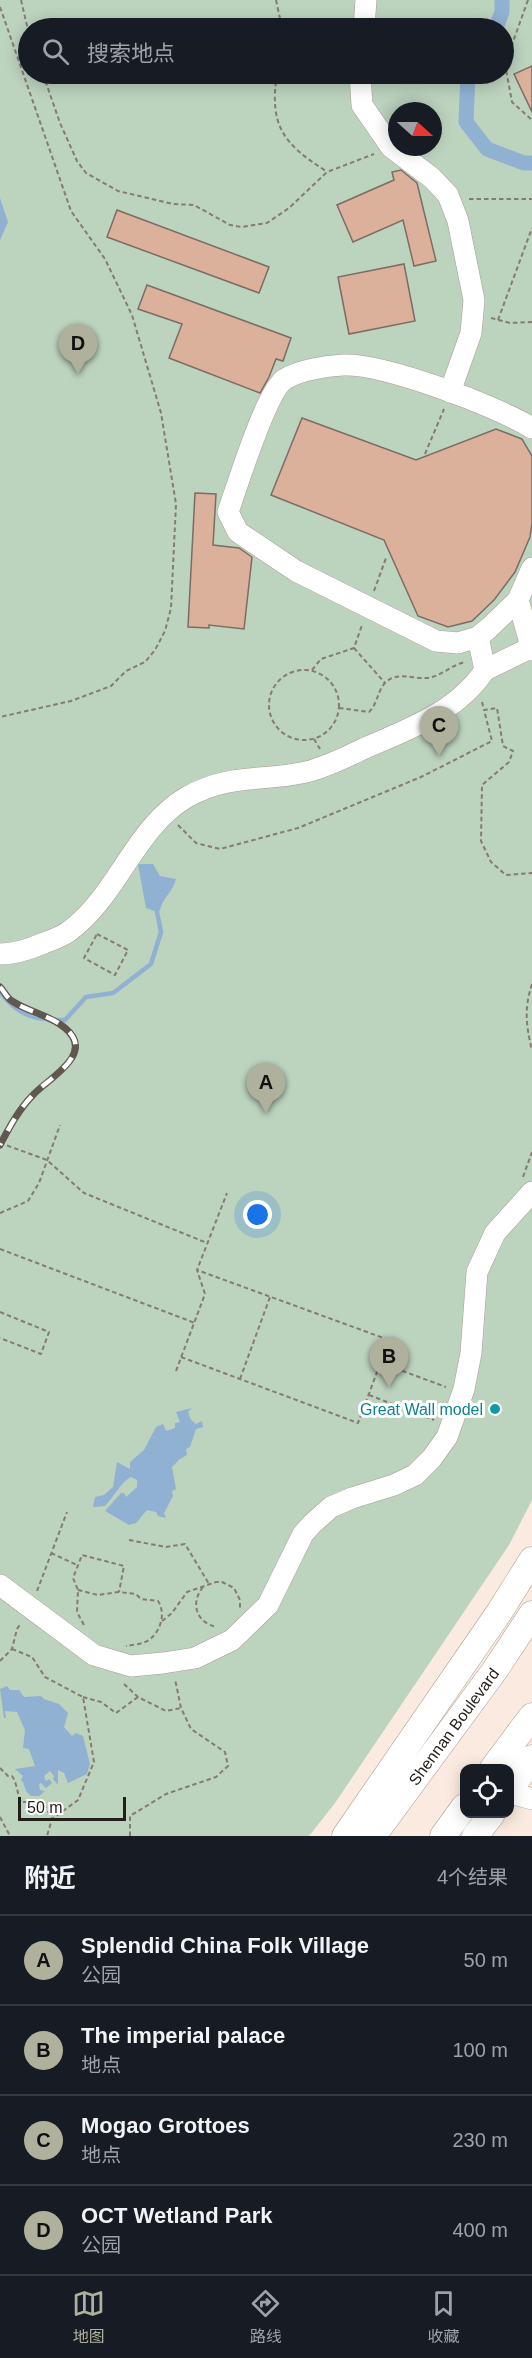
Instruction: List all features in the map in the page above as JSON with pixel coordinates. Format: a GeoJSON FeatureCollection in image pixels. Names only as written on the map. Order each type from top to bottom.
{"type":"FeatureCollection","features":[{"type":"Feature","properties":{"kind":"main road"},"geometry":{"type":"LineString","coordinates":[[347,1834],[500,1611],[532,1560]]}},
{"type":"Feature","properties":{"kind":"main road","name":"Shennan Boulevard"},"geometry":{"type":"LineString","coordinates":[[373,1836],[532,1614]]}},
{"type":"Feature","properties":{"kind":"main road"},"geometry":{"type":"LineString","coordinates":[[496,1764],[532,1716]]}},
{"type":"Feature","properties":{"kind":"main road"},"geometry":{"type":"LineString","coordinates":[[347,1834],[438,1748]]}},
{"type":"Feature","properties":{"kind":"main road"},"geometry":{"type":"LineString","coordinates":[[520,1790],[532,1758]]}},
{"type":"Feature","properties":{"kind":"main road"},"geometry":{"type":"LineString","coordinates":[[443,1836],[460,1814]]}},
{"type":"Feature","properties":{"kind":"main road"},"geometry":{"type":"LineString","coordinates":[[475,1836],[489,1818]]}},
{"type":"Feature","properties":{"kind":"street"},"geometry":{"type":"LineString","coordinates":[[365,18],[366,0]]}},
{"type":"Feature","properties":{"kind":"street"},"geometry":{"type":"LineString","coordinates":[[361,84],[362,105],[388,143]]}},
{"type":"Feature","properties":{"kind":"street"},"geometry":{"type":"LineString","coordinates":[[403,156],[432,178],[448,195],[458,221],[474,300],[471,333],[450,392]]}},
{"type":"Feature","properties":{"kind":"street"},"geometry":{"type":"LineString","coordinates":[[532,428],[516,418],[450,392],[382,371],[344,365],[306,372],[284,380],[269,401],[228,512],[238,532],[296,571],[436,640],[458,643],[478,637],[518,600],[532,568]]}},
{"type":"Feature","properties":{"kind":"street"},"geometry":{"type":"LineString","coordinates":[[0,954],[29,950],[66,934],[88,916],[114,884],[149,830],[166,812],[188,797],[213,785],[232,780],[287,775],[328,765],[423,723],[451,705],[482,671],[532,648],[518,600]]}},
{"type":"Feature","properties":{"kind":"street"},"geometry":{"type":"LineString","coordinates":[[478,637],[482,671]]}},
{"type":"Feature","properties":{"kind":"street"},"geometry":{"type":"LineString","coordinates":[[0,1585],[94,1655],[120,1654],[131,1666],[195,1658],[232,1641],[268,1605],[303,1534],[312,1524],[331,1507],[394,1485],[415,1475],[432,1458],[447,1437],[462,1394],[471,1353],[477,1272],[495,1233],[532,1192]]}},
{"type":"Feature","properties":{"kind":"path"},"geometry":{"type":"LineString","coordinates":[[21,0],[25,18]]}},
{"type":"Feature","properties":{"kind":"path"},"geometry":{"type":"LineString","coordinates":[[276,0],[280,18]]}},
{"type":"Feature","properties":{"kind":"path"},"geometry":{"type":"LineString","coordinates":[[514,39],[528,0]]}},
{"type":"Feature","properties":{"kind":"path"},"geometry":{"type":"LineString","coordinates":[[0,7],[18,59]]}},
{"type":"Feature","properties":{"kind":"path"},"geometry":{"type":"LineString","coordinates":[[0,717],[71,701],[111,686],[126,672],[145,662],[155,650],[165,630],[171,608],[176,504],[161,413],[132,315],[105,259],[71,211],[27,84]]}},
{"type":"Feature","properties":{"kind":"path"},"geometry":{"type":"LineString","coordinates":[[46,84],[60,123],[77,161],[86,173],[118,190],[173,204],[194,205],[230,225],[241,227],[267,223],[289,208],[327,172],[388,148]]}},
{"type":"Feature","properties":{"kind":"path"},"geometry":{"type":"LineString","coordinates":[[276,84],[275,119],[280,129],[299,151],[327,172]]}},
{"type":"Feature","properties":{"kind":"path"},"geometry":{"type":"LineString","coordinates":[[509,84],[512,102],[532,120]]}},
{"type":"Feature","properties":{"kind":"path"},"geometry":{"type":"LineString","coordinates":[[448,195],[485,201],[532,198]]}},
{"type":"Feature","properties":{"kind":"path"},"geometry":{"type":"LineString","coordinates":[[498,320],[532,228]]}},
{"type":"Feature","properties":{"kind":"path"},"geometry":{"type":"LineString","coordinates":[[473,308],[487,317],[510,323],[532,322]]}},
{"type":"Feature","properties":{"kind":"path"},"geometry":{"type":"LineString","coordinates":[[426,454],[450,392]]}},
{"type":"Feature","properties":{"kind":"path"},"geometry":{"type":"LineString","coordinates":[[354,648],[386,683]]}},
{"type":"Feature","properties":{"kind":"path"},"geometry":{"type":"LineString","coordinates":[[166,812],[196,843],[220,849],[298,828],[421,777],[492,741],[484,710],[482,671],[463,662],[433,677],[425,679],[400,676],[386,683],[375,706],[369,712],[339,708]]}},
{"type":"Feature","properties":{"kind":"path"},"geometry":{"type":"LineString","coordinates":[[300,669],[312,670],[322,674],[331,682],[337,692],[339,708],[333,725],[324,734],[314,739],[303,740],[291,738],[281,732],[269,712],[269,700],[272,689],[289,673],[300,669]]}},
{"type":"Feature","properties":{"kind":"path"},"geometry":{"type":"LineString","coordinates":[[484,710],[498,708],[503,746],[513,751],[509,762],[482,785],[482,841],[491,862],[507,875],[532,873]]}},
{"type":"Feature","properties":{"kind":"path"},"geometry":{"type":"LineString","coordinates":[[97,934],[128,950],[115,975],[84,958],[97,934]]}},
{"type":"Feature","properties":{"kind":"path"},"geometry":{"type":"LineString","coordinates":[[532,984],[527,999],[525,1025],[532,1050]]}},
{"type":"Feature","properties":{"kind":"path"},"geometry":{"type":"LineString","coordinates":[[0,1213],[28,1201],[39,1183],[60,1125]]}},
{"type":"Feature","properties":{"kind":"path"},"geometry":{"type":"LineString","coordinates":[[0,1143],[47,1160],[84,1193],[207,1243]]}},
{"type":"Feature","properties":{"kind":"path"},"geometry":{"type":"LineString","coordinates":[[176,1371],[206,1294],[198,1270],[227,1193]]}},
{"type":"Feature","properties":{"kind":"path"},"geometry":{"type":"LineString","coordinates":[[0,1249],[195,1323]]}},
{"type":"Feature","properties":{"kind":"path"},"geometry":{"type":"LineString","coordinates":[[182,1357],[358,1423],[389,1340],[198,1270]]}},
{"type":"Feature","properties":{"kind":"path"},"geometry":{"type":"LineString","coordinates":[[240,1379],[270,1297]]}},
{"type":"Feature","properties":{"kind":"path"},"geometry":{"type":"LineString","coordinates":[[0,1312],[49,1332],[40,1354],[0,1338]]}},
{"type":"Feature","properties":{"kind":"path"},"geometry":{"type":"LineString","coordinates":[[380,1362],[462,1394]]}},
{"type":"Feature","properties":{"kind":"path"},"geometry":{"type":"LineString","coordinates":[[368,1395],[451,1426]]}},
{"type":"Feature","properties":{"kind":"path"},"geometry":{"type":"LineString","coordinates":[[129,1540],[166,1547],[185,1544],[209,1584]]}},
{"type":"Feature","properties":{"kind":"path"},"geometry":{"type":"LineString","coordinates":[[51,1553],[77,1565]]}},
{"type":"Feature","properties":{"kind":"path"},"geometry":{"type":"LineString","coordinates":[[86,1627],[77,1612],[78,1590],[73,1578],[82,1555],[124,1566],[119,1592]]}},
{"type":"Feature","properties":{"kind":"path"},"geometry":{"type":"LineString","coordinates":[[181,1708],[166,1711],[138,1697],[125,1685],[120,1654],[149,1640],[187,1592],[194,1588],[222,1582],[234,1588],[240,1600],[239,1613]]}},
{"type":"Feature","properties":{"kind":"path"},"geometry":{"type":"LineString","coordinates":[[203,1587],[196,1599],[197,1612],[205,1623],[218,1627],[224,1626]]}},
{"type":"Feature","properties":{"kind":"path"},"geometry":{"type":"LineString","coordinates":[[78,1590],[98,1595],[119,1592],[136,1594],[141,1599],[158,1601],[162,1607],[162,1621]]}},
{"type":"Feature","properties":{"kind":"path"},"geometry":{"type":"LineString","coordinates":[[12,1649],[32,1657],[45,1677],[83,1697],[101,1702],[116,1713],[138,1697]]}},
{"type":"Feature","properties":{"kind":"path"},"geometry":{"type":"LineString","coordinates":[[130,1836],[130,1816],[166,1794],[216,1777],[228,1766],[225,1752],[191,1729],[181,1708],[175,1684],[174,1662]]}},
{"type":"Feature","properties":{"kind":"path"},"geometry":{"type":"LineString","coordinates":[[47,1836],[52,1819],[78,1800],[94,1762],[83,1697]]}},
{"type":"Feature","properties":{"kind":"path"},"geometry":{"type":"LineString","coordinates":[[0,1767],[16,1782],[15,1790],[21,1802],[43,1802],[52,1819]]}},
{"type":"Feature","properties":{"kind":"path"},"geometry":{"type":"LineString","coordinates":[[0,1817],[10,1836]]}},
{"type":"Feature","properties":{"kind":"green space"},"geometry":{"type":"Polygon","coordinates":[[[0,0],[532,0],[532,1500],[509,1545],[335,1803],[309,1836],[0,1836],[0,0]]]}},
{"type":"Feature","properties":{"kind":"water"},"geometry":{"type":"Polygon","coordinates":[[[0,198],[8,222],[0,240],[0,198]]]}},
{"type":"Feature","properties":{"kind":"water"},"geometry":{"type":"Polygon","coordinates":[[[138,864],[153,864],[160,876],[176,879],[173,888],[157,912],[146,908],[138,864]]]}},
{"type":"Feature","properties":{"kind":"water"},"geometry":{"type":"Polygon","coordinates":[[[192,1408],[188,1412],[191,1420],[196,1424],[202,1421],[203,1427],[196,1429],[190,1447],[186,1449],[187,1455],[172,1467],[176,1489],[172,1491],[173,1496],[164,1513],[166,1518],[147,1510],[136,1523],[129,1525],[105,1511],[121,1493],[124,1493],[126,1497],[137,1487],[137,1480],[131,1477],[124,1482],[105,1506],[93,1507],[95,1497],[104,1495],[113,1487],[117,1462],[130,1469],[130,1462],[144,1450],[156,1427],[163,1424],[166,1431],[175,1428],[175,1423],[180,1422],[176,1412],[192,1408]]]}},
{"type":"Feature","properties":{"kind":"water"},"geometry":{"type":"Polygon","coordinates":[[[7,1686],[10,1690],[19,1690],[24,1697],[41,1696],[59,1704],[68,1713],[64,1727],[72,1736],[76,1733],[83,1736],[90,1764],[87,1774],[68,1783],[64,1773],[58,1770],[58,1785],[50,1771],[44,1776],[46,1781],[49,1779],[52,1783],[46,1788],[41,1783],[39,1784],[40,1790],[45,1791],[39,1796],[31,1796],[26,1791],[21,1780],[23,1776],[15,1769],[35,1766],[29,1749],[23,1748],[25,1730],[17,1712],[5,1711],[6,1718],[4,1718],[0,1689],[7,1686]]]}},
{"type":"Feature","properties":{"kind":"building"},"geometry":{"type":"Polygon","coordinates":[[[532,66],[532,112],[514,74],[532,66]]]}},
{"type":"Feature","properties":{"kind":"building"},"geometry":{"type":"Polygon","coordinates":[[[401,170],[417,183],[436,261],[414,266],[403,220],[353,242],[337,205],[394,180],[392,172],[401,170]]]}},
{"type":"Feature","properties":{"kind":"building"},"geometry":{"type":"Polygon","coordinates":[[[117,210],[269,267],[259,293],[107,237],[117,210]]]}},
{"type":"Feature","properties":{"kind":"building"},"geometry":{"type":"Polygon","coordinates":[[[404,264],[415,321],[349,334],[338,277],[404,264]]]}},
{"type":"Feature","properties":{"kind":"building"},"geometry":{"type":"Polygon","coordinates":[[[147,285],[291,338],[283,361],[276,359],[260,393],[169,358],[182,324],[138,309],[147,285]]]}},
{"type":"Feature","properties":{"kind":"building"},"geometry":{"type":"Polygon","coordinates":[[[302,418],[416,460],[496,429],[522,439],[532,456],[530,537],[515,572],[494,600],[472,621],[448,627],[418,616],[384,540],[271,495],[302,418]]]}},
{"type":"Feature","properties":{"kind":"building"},"geometry":{"type":"Polygon","coordinates":[[[195,493],[216,494],[213,545],[239,548],[252,557],[244,629],[209,625],[209,628],[188,627],[195,493]]]}},
{"type":"Feature","properties":{"kind":"waterway"},"geometry":{"type":"LineString","coordinates":[[500,18],[502,0]]}},
{"type":"Feature","properties":{"kind":"waterway"},"geometry":{"type":"LineString","coordinates":[[468,84],[466,122],[487,149],[524,163],[532,163]]}},
{"type":"Feature","properties":{"kind":"waterway"},"geometry":{"type":"LineString","coordinates":[[0,992],[21,1012],[37,1018],[65,1020],[86,997],[113,993],[151,964],[161,932],[157,912]]}},
{"type":"Feature","properties":{"kind":"railway"},"geometry":{"type":"LineString","coordinates":[[0,987],[12,1001],[65,1028],[73,1038],[75,1047],[73,1056],[66,1065],[23,1106],[0,1145]]}},
{"type":"Feature","properties":{"kind":"place","name":"OCT Wetland Park"},"geometry":{"type":"Point","coordinates":[78,374]}},
{"type":"Feature","properties":{"kind":"place","name":"Mogao Grottoes"},"geometry":{"type":"Point","coordinates":[439,756]}},
{"type":"Feature","properties":{"kind":"place","name":"Splendid China Folk Village"},"geometry":{"type":"Point","coordinates":[266,1113]}},
{"type":"Feature","properties":{"kind":"place","name":"The imperial palace"},"geometry":{"type":"Point","coordinates":[389,1387]}},
{"type":"Feature","properties":{"kind":"place","name":"Great Wall model"},"geometry":{"type":"Point","coordinates":[495,1409]}}]}
